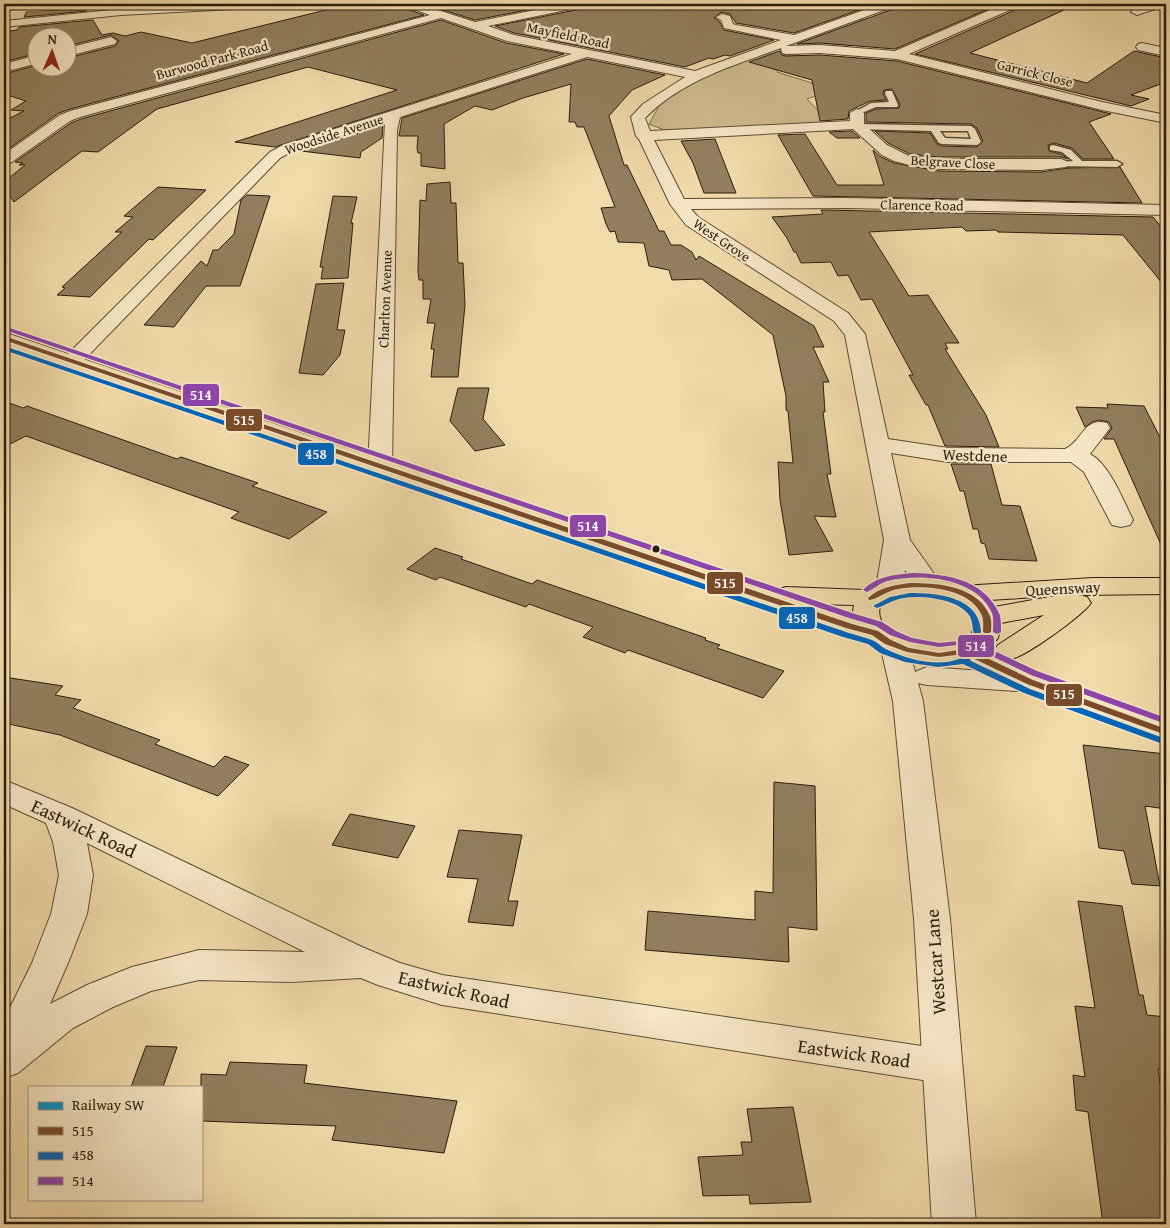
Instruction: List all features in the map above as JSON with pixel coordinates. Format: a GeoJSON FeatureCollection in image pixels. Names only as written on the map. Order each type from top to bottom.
{"type":"FeatureCollection","features":[{"type":"Feature","properties":{"kind":"main road"},"geometry":{"type":"LineString","coordinates":[[4,338],[380,467],[576,531],[849,626],[907,650],[935,671],[984,638],[987,625],[975,603],[960,594],[930,585],[902,585],[880,593],[804,597],[750,591]]}},
{"type":"Feature","properties":{"kind":"main road","name":"Queensway"},"geometry":{"type":"LineString","coordinates":[[960,594],[1093,586],[1166,586]]}},
{"type":"Feature","properties":{"kind":"main road","name":"Queensway"},"geometry":{"type":"LineString","coordinates":[[987,625],[1082,599],[1166,586]]}},
{"type":"Feature","properties":{"kind":"main road"},"geometry":{"type":"LineString","coordinates":[[880,593],[868,603],[865,614],[867,620],[884,639]]}},
{"type":"Feature","properties":{"kind":"main road"},"geometry":{"type":"LineString","coordinates":[[1008,651],[1047,626],[1082,599]]}},
{"type":"Feature","properties":{"kind":"street"},"geometry":{"type":"LineString","coordinates":[[4,24],[121,12],[271,4]]}},
{"type":"Feature","properties":{"kind":"street","name":"Mayfield Road"},"geometry":{"type":"LineString","coordinates":[[409,4],[511,38],[696,75]]}},
{"type":"Feature","properties":{"kind":"street"},"geometry":{"type":"LineString","coordinates":[[475,26],[581,4]]}},
{"type":"Feature","properties":{"kind":"street","name":"West Grove"},"geometry":{"type":"LineString","coordinates":[[891,4],[696,75],[642,112],[638,117],[638,122],[643,136],[678,204],[698,226],[831,311],[849,325],[855,334],[896,540],[930,585]]}},
{"type":"Feature","properties":{"kind":"street","name":"Garrick Close"},"geometry":{"type":"LineString","coordinates":[[896,55],[1008,7],[1009,4]]}},
{"type":"Feature","properties":{"kind":"street"},"geometry":{"type":"LineString","coordinates":[[1137,12],[1160,4]]}},
{"type":"Feature","properties":{"kind":"street"},"geometry":{"type":"LineString","coordinates":[[511,7],[528,15]]}},
{"type":"Feature","properties":{"kind":"street","name":"Burwood Park Road"},"geometry":{"type":"LineString","coordinates":[[4,161],[65,118],[75,114],[441,15]]}},
{"type":"Feature","properties":{"kind":"street"},"geometry":{"type":"LineString","coordinates":[[722,17],[726,18],[728,26],[733,28],[797,39]]}},
{"type":"Feature","properties":{"kind":"street"},"geometry":{"type":"LineString","coordinates":[[78,48],[108,34]]}},
{"type":"Feature","properties":{"kind":"street"},"geometry":{"type":"LineString","coordinates":[[1142,48],[1166,52]]}},
{"type":"Feature","properties":{"kind":"street","name":"Garrick Close"},"geometry":{"type":"LineString","coordinates":[[767,50],[820,50],[896,55],[1102,106],[1166,119]]}},
{"type":"Feature","properties":{"kind":"street","name":"Woodside Avenue"},"geometry":{"type":"LineString","coordinates":[[72,361],[275,155],[286,149],[365,124],[392,123],[584,54]]}},
{"type":"Feature","properties":{"kind":"street"},"geometry":{"type":"LineString","coordinates":[[5,66],[28,61]]}},
{"type":"Feature","properties":{"kind":"street"},"geometry":{"type":"LineString","coordinates":[[643,136],[857,122]]}},
{"type":"Feature","properties":{"kind":"street","name":"Belgrave Close"},"geometry":{"type":"LineString","coordinates":[[857,122],[887,152],[899,158],[920,163],[1061,164]]}},
{"type":"Feature","properties":{"kind":"street","name":"Charlton Avenue"},"geometry":{"type":"LineString","coordinates":[[380,467],[392,123]]}},
{"type":"Feature","properties":{"kind":"street","name":"Clarence Road"},"geometry":{"type":"LineString","coordinates":[[678,204],[847,203],[1166,210]]}},
{"type":"Feature","properties":{"kind":"street"},"geometry":{"type":"LineString","coordinates":[[1073,454],[1080,451],[1100,428]]}},
{"type":"Feature","properties":{"kind":"street","name":"Westdene"},"geometry":{"type":"LineString","coordinates":[[878,444],[948,455],[1051,457],[1073,454]]}},
{"type":"Feature","properties":{"kind":"street"},"geometry":{"type":"LineString","coordinates":[[1073,454],[1087,462],[1094,469],[1121,520]]}},
{"type":"Feature","properties":{"kind":"street","name":"West Grove"},"geometry":{"type":"LineString","coordinates":[[880,593],[896,540]]}},
{"type":"Feature","properties":{"kind":"street"},"geometry":{"type":"LineString","coordinates":[[987,625],[1008,651],[1067,696]]}},
{"type":"Feature","properties":{"kind":"street","name":"Westcar Lane"},"geometry":{"type":"LineString","coordinates":[[884,639],[935,671],[932,919],[954,1224]]}},
{"type":"Feature","properties":{"kind":"street"},"geometry":{"type":"LineString","coordinates":[[935,671],[1030,682]]}},
{"type":"Feature","properties":{"kind":"street"},"geometry":{"type":"LineString","coordinates":[[935,671],[1030,682],[1166,732]]}},
{"type":"Feature","properties":{"kind":"street","name":"Eastwick Road"},"geometry":{"type":"LineString","coordinates":[[4,791],[60,816],[364,964],[391,975],[442,990],[491,999],[942,1066]]}},
{"type":"Feature","properties":{"kind":"street"},"geometry":{"type":"LineString","coordinates":[[4,1061],[50,963],[69,914],[76,875],[70,842],[60,816]]}},
{"type":"Feature","properties":{"kind":"street"},"geometry":{"type":"LineString","coordinates":[[4,1061],[59,1017],[100,996],[145,978],[200,965],[292,967],[364,964]]}},
{"type":"Feature","properties":{"kind":"lane"},"geometry":{"type":"LineString","coordinates":[[889,93],[894,105],[869,106],[857,122],[934,128]]}},
{"type":"Feature","properties":{"kind":"lane"},"geometry":{"type":"LineString","coordinates":[[1053,148],[1060,148],[1072,153],[1080,162]]}},
{"type":"Feature","properties":{"kind":"lane"},"geometry":{"type":"LineString","coordinates":[[1061,164],[1080,162],[1118,164]]}},
{"type":"Feature","properties":{"kind":"shaded area"},"geometry":{"type":"Polygon","coordinates":[[[855,18],[887,26],[861,41],[844,48],[808,52],[792,57],[777,72],[815,84],[818,95],[807,99],[829,122],[667,131],[649,124],[660,104],[701,77],[855,18]]]}},
{"type":"Feature","properties":{"kind":"building"},"geometry":{"type":"Polygon","coordinates":[[[350,4],[401,4],[404,8],[424,15],[70,109],[59,113],[4,152],[4,121],[24,111],[11,110],[26,101],[4,94],[4,74],[28,68],[28,78],[78,78],[78,55],[115,46],[119,41],[111,35],[78,43],[78,28],[28,28],[28,56],[4,62],[4,32],[17,30],[19,27],[93,20],[102,35],[113,33],[125,36],[141,32],[192,43],[350,4]]]}},
{"type":"Feature","properties":{"kind":"building"},"geometry":{"type":"Polygon","coordinates":[[[424,4],[558,4],[475,20],[424,4]]]}},
{"type":"Feature","properties":{"kind":"building"},"geometry":{"type":"Polygon","coordinates":[[[588,4],[665,4],[683,8],[739,6],[737,4],[876,4],[794,33],[736,23],[730,14],[721,12],[714,18],[719,21],[724,30],[774,40],[730,56],[709,58],[685,67],[514,33],[495,26],[581,9],[588,4]]]}},
{"type":"Feature","properties":{"kind":"building"},"geometry":{"type":"Polygon","coordinates":[[[898,4],[1000,4],[895,49],[820,43],[797,44],[896,8],[898,4]]]}},
{"type":"Feature","properties":{"kind":"building"},"geometry":{"type":"Polygon","coordinates":[[[1016,4],[1077,4],[970,53],[1087,83],[1134,51],[1166,58],[1166,82],[1131,95],[1149,99],[1131,106],[915,54],[1013,11],[1016,4]]]}},
{"type":"Feature","properties":{"kind":"building"},"geometry":{"type":"Polygon","coordinates":[[[85,8],[87,11],[24,17],[27,11],[85,8]]]}},
{"type":"Feature","properties":{"kind":"building"},"geometry":{"type":"Polygon","coordinates":[[[441,20],[506,43],[564,54],[275,147],[235,142],[397,90],[308,67],[157,109],[98,152],[82,151],[14,202],[4,188],[4,182],[25,165],[19,165],[23,163],[15,162],[71,123],[81,119],[441,20]]]}},
{"type":"Feature","properties":{"kind":"building"},"geometry":{"type":"Polygon","coordinates":[[[780,51],[782,55],[786,56],[820,55],[897,61],[1111,114],[1089,122],[1114,159],[1083,159],[1072,148],[1054,143],[1048,145],[1049,151],[1061,154],[1068,159],[1061,157],[939,157],[910,154],[888,143],[875,131],[930,133],[937,144],[942,146],[977,147],[983,141],[977,128],[971,124],[866,122],[866,113],[876,109],[899,108],[900,104],[892,89],[884,90],[883,94],[886,100],[870,101],[849,111],[848,119],[820,121],[812,80],[749,62],[780,51]]]}},
{"type":"Feature","properties":{"kind":"building"},"geometry":{"type":"Polygon","coordinates":[[[587,59],[665,75],[632,90],[609,116],[624,165],[627,165],[659,231],[664,231],[671,245],[681,245],[692,252],[696,260],[699,256],[814,326],[824,347],[813,347],[829,382],[823,382],[825,412],[823,412],[831,474],[827,474],[836,517],[814,516],[833,551],[789,555],[780,500],[778,462],[793,463],[786,396],[773,335],[702,279],[672,280],[669,270],[649,266],[644,243],[618,242],[615,231],[610,232],[606,224],[601,208],[615,207],[584,127],[577,127],[575,122],[569,122],[571,84],[523,98],[492,110],[475,106],[444,124],[445,169],[421,166],[421,153],[418,153],[417,148],[418,136],[399,136],[402,118],[587,59]]]}},
{"type":"Feature","properties":{"kind":"building"},"geometry":{"type":"Polygon","coordinates":[[[383,125],[382,138],[361,152],[360,158],[301,151],[383,125]]]}},
{"type":"Feature","properties":{"kind":"building"},"geometry":{"type":"Polygon","coordinates":[[[852,131],[860,138],[837,138],[829,132],[852,131]]]}},
{"type":"Feature","properties":{"kind":"building"},"geometry":{"type":"Polygon","coordinates":[[[805,134],[837,185],[884,185],[873,150],[881,157],[894,163],[939,171],[1041,172],[1068,168],[1120,167],[1142,203],[813,196],[778,135],[805,134]]]}},
{"type":"Feature","properties":{"kind":"building"},"geometry":{"type":"Polygon","coordinates":[[[715,139],[736,193],[704,193],[693,163],[681,141],[715,139]]]}},
{"type":"Feature","properties":{"kind":"building"},"geometry":{"type":"Polygon","coordinates":[[[450,182],[451,203],[456,203],[458,263],[463,263],[465,305],[458,377],[431,377],[434,349],[431,349],[435,323],[427,323],[431,299],[423,299],[423,280],[419,280],[420,200],[426,201],[427,184],[450,182]]]}},
{"type":"Feature","properties":{"kind":"building"},"geometry":{"type":"Polygon","coordinates":[[[158,187],[206,190],[153,240],[149,239],[90,297],[57,295],[65,288],[62,287],[122,232],[115,232],[133,217],[124,216],[158,187]]]}},
{"type":"Feature","properties":{"kind":"building"},"geometry":{"type":"Polygon","coordinates":[[[247,195],[270,196],[240,286],[206,286],[174,327],[144,325],[201,261],[207,266],[213,250],[218,250],[234,234],[241,200],[247,195]]]}},
{"type":"Feature","properties":{"kind":"building"},"geometry":{"type":"Polygon","coordinates":[[[333,196],[357,197],[351,223],[353,223],[348,278],[321,279],[323,267],[320,267],[333,196]]]}},
{"type":"Feature","properties":{"kind":"building"},"geometry":{"type":"Polygon","coordinates":[[[821,210],[1153,217],[1166,233],[1166,288],[1123,235],[998,232],[996,230],[966,231],[962,227],[869,232],[909,296],[928,295],[959,343],[945,343],[948,349],[945,349],[986,415],[999,447],[945,446],[928,405],[926,405],[909,375],[913,375],[872,299],[861,300],[848,275],[838,276],[831,262],[801,263],[796,252],[794,252],[787,238],[772,217],[823,214],[821,210]]]}},
{"type":"Feature","properties":{"kind":"building"},"geometry":{"type":"Polygon","coordinates":[[[344,283],[337,330],[345,330],[340,355],[323,375],[299,373],[316,284],[344,283]]]}},
{"type":"Feature","properties":{"kind":"building"},"geometry":{"type":"Polygon","coordinates":[[[458,388],[489,388],[483,419],[505,445],[475,451],[450,421],[458,388]]]}},
{"type":"Feature","properties":{"kind":"building"},"geometry":{"type":"Polygon","coordinates":[[[4,401],[23,408],[27,406],[177,459],[181,457],[258,483],[252,486],[327,512],[289,539],[231,518],[239,512],[26,436],[4,447],[4,401]]]}},
{"type":"Feature","properties":{"kind":"building"},"geometry":{"type":"Polygon","coordinates":[[[1107,404],[1144,406],[1166,449],[1166,556],[1114,439],[1104,439],[1112,428],[1109,422],[1099,420],[1085,427],[1076,407],[1108,408],[1107,404]]]}},
{"type":"Feature","properties":{"kind":"building"},"geometry":{"type":"Polygon","coordinates":[[[951,464],[991,464],[1002,505],[1020,506],[1037,561],[989,559],[985,544],[981,543],[978,529],[973,529],[964,491],[960,491],[951,464]]]}},
{"type":"Feature","properties":{"kind":"building"},"geometry":{"type":"Polygon","coordinates":[[[435,548],[532,584],[537,580],[706,638],[705,640],[720,645],[717,648],[784,671],[763,698],[628,650],[625,653],[583,637],[593,627],[529,604],[526,607],[440,577],[436,580],[407,569],[435,548]]]}},
{"type":"Feature","properties":{"kind":"building"},"geometry":{"type":"Polygon","coordinates":[[[4,677],[63,686],[55,695],[81,700],[73,708],[160,740],[155,744],[214,767],[225,756],[249,765],[218,796],[60,735],[4,723],[4,677]]]}},
{"type":"Feature","properties":{"kind":"building"},"geometry":{"type":"Polygon","coordinates":[[[1083,745],[1166,754],[1166,809],[1145,806],[1160,886],[1132,884],[1124,851],[1099,848],[1083,745]]]}},
{"type":"Feature","properties":{"kind":"building"},"geometry":{"type":"Polygon","coordinates":[[[774,782],[815,786],[817,930],[788,927],[789,962],[645,950],[648,911],[755,920],[755,891],[773,893],[774,782]]]}},
{"type":"Feature","properties":{"kind":"building"},"geometry":{"type":"Polygon","coordinates":[[[350,814],[415,826],[398,858],[332,845],[350,814]]]}},
{"type":"Feature","properties":{"kind":"building"},"geometry":{"type":"Polygon","coordinates":[[[459,830],[522,835],[508,901],[518,901],[513,926],[468,922],[478,879],[447,877],[459,830]]]}},
{"type":"Feature","properties":{"kind":"building"},"geometry":{"type":"Polygon","coordinates":[[[1078,901],[1122,906],[1139,995],[1143,995],[1147,1015],[1166,1017],[1166,1070],[1158,1069],[1166,1125],[1166,1224],[1103,1224],[1088,1112],[1076,1110],[1073,1075],[1085,1077],[1075,1006],[1095,1008],[1078,901]]]}},
{"type":"Feature","properties":{"kind":"building"},"geometry":{"type":"Polygon","coordinates":[[[146,1046],[177,1047],[163,1086],[131,1086],[146,1046]]]}},
{"type":"Feature","properties":{"kind":"building"},"geometry":{"type":"Polygon","coordinates":[[[230,1062],[307,1065],[304,1083],[457,1101],[444,1153],[332,1140],[336,1126],[202,1121],[201,1074],[226,1075],[230,1062]]]}},
{"type":"Feature","properties":{"kind":"building"},"geometry":{"type":"Polygon","coordinates":[[[793,1107],[811,1202],[750,1204],[749,1195],[703,1196],[698,1157],[743,1155],[741,1142],[752,1142],[747,1109],[793,1107]]]}},
{"type":"Feature","properties":{"kind":"rail line","name":"SW"},"geometry":{"type":"LineString","coordinates":[[4,10],[134,4]]}},
{"type":"Feature","properties":{"kind":"transit line","name":"514"},"geometry":{"type":"LineString","coordinates":[[7,329],[879,624],[893,633],[910,640],[939,645],[968,642],[1034,673],[1166,721]]}},
{"type":"Feature","properties":{"kind":"transit line","name":"515"},"geometry":{"type":"LineString","coordinates":[[4,338],[849,626],[875,633],[888,642],[907,650],[939,655],[965,651]]}},
{"type":"Feature","properties":{"kind":"transit line","name":"458"},"geometry":{"type":"LineString","coordinates":[[4,348],[871,642],[883,651],[905,660],[938,665],[967,661]]}},
{"type":"Feature","properties":{"kind":"transit line","name":"514"},"geometry":{"type":"LineString","coordinates":[[867,590],[884,580],[898,577],[930,576],[962,583],[976,590],[987,600],[996,614],[997,632]]}},
{"type":"Feature","properties":{"kind":"transit line","name":"515"},"geometry":{"type":"LineString","coordinates":[[872,598],[885,590],[910,585],[926,585],[957,591],[970,597],[980,606],[987,618],[987,632]]}},
{"type":"Feature","properties":{"kind":"transit line","name":"458"},"geometry":{"type":"LineString","coordinates":[[877,606],[893,598],[910,595],[944,598],[965,607],[972,613],[976,622],[977,632]]}},
{"type":"Feature","properties":{"kind":"transit line","name":"515"},"geometry":{"type":"LineString","coordinates":[[965,651],[1030,682],[1166,732]]}},
{"type":"Feature","properties":{"kind":"transit line","name":"458"},"geometry":{"type":"LineString","coordinates":[[961,660],[1027,691],[1163,741]]}}]}
